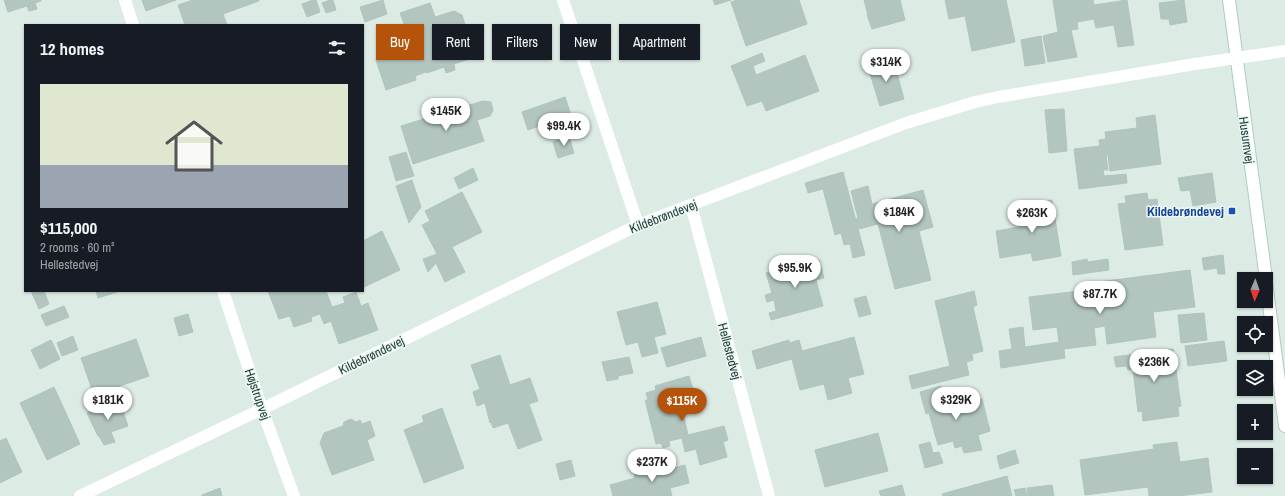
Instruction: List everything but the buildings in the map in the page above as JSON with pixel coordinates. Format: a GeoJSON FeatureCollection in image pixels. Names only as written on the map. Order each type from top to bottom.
{"type":"FeatureCollection","features":[{"type":"Feature","properties":{"kind":"street"},"geometry":{"type":"LineString","coordinates":[[125,0],[133,24]]}},
{"type":"Feature","properties":{"kind":"street"},"geometry":{"type":"LineString","coordinates":[[563,0],[638,225]]}},
{"type":"Feature","properties":{"kind":"street","name":"Husumvej"},"geometry":{"type":"LineString","coordinates":[[1229,0],[1265,272]]}},
{"type":"Feature","properties":{"kind":"street","name":"Kildebrøndevej"},"geometry":{"type":"LineString","coordinates":[[80,496],[262,409],[638,225],[906,123],[976,102],[1006,96],[1285,51]]}},
{"type":"Feature","properties":{"kind":"street","name":"Hellestedvej"},"geometry":{"type":"LineString","coordinates":[[691,206],[769,496]]}},
{"type":"Feature","properties":{"kind":"street","name":"Højstrupvej"},"geometry":{"type":"LineString","coordinates":[[223,292],[262,409],[294,496]]}},
{"type":"Feature","properties":{"kind":"street","name":"Husumvej"},"geometry":{"type":"LineString","coordinates":[[1270,308],[1285,426]]}},
{"type":"Feature","properties":{"kind":"place","name":"Kildebrøndevej"},"geometry":{"type":"Point","coordinates":[1232,211]}}]}
